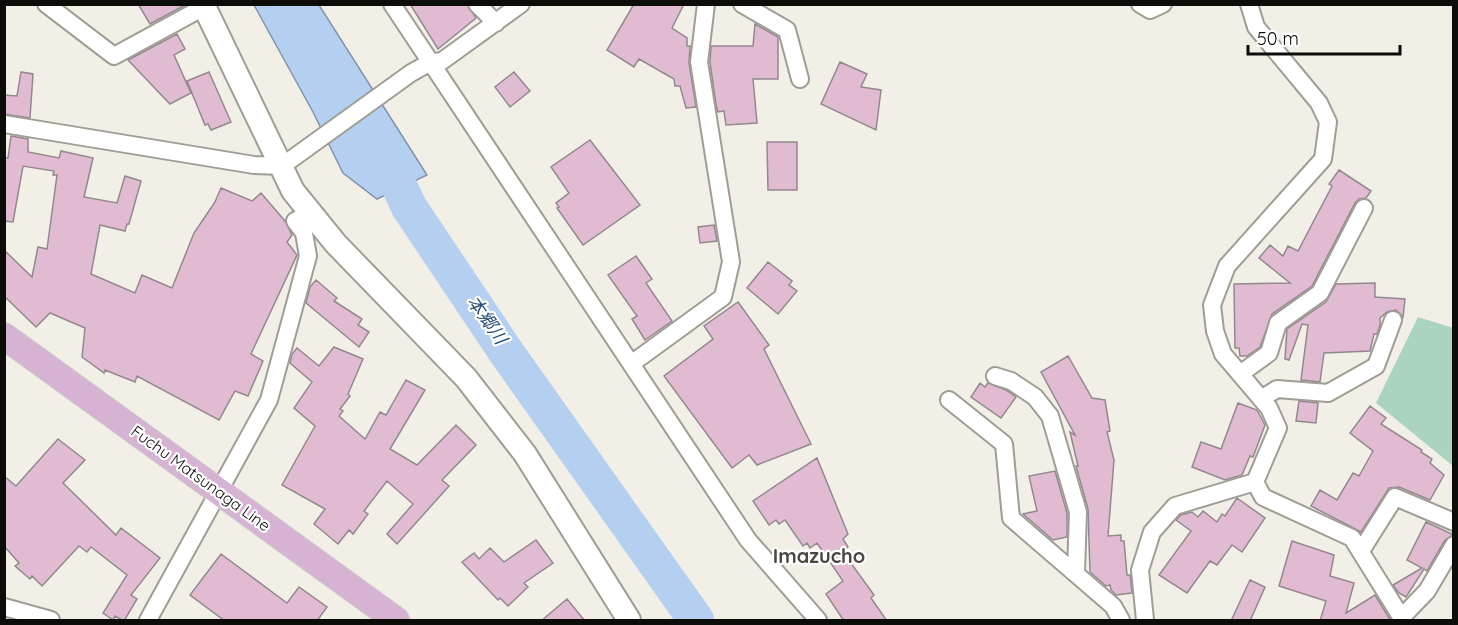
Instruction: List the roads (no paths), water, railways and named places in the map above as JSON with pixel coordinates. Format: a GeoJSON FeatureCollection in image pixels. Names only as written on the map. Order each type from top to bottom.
{"type":"FeatureCollection","features":[{"type":"Feature","properties":{"kind":"main road","name":"Fuchu Matsunaga Line"},"geometry":{"type":"LineString","coordinates":[[4,336],[396,621]]}},
{"type":"Feature","properties":{"kind":"street"},"geometry":{"type":"LineString","coordinates":[[46,4],[114,56],[203,6],[293,191],[336,244],[466,378],[499,420],[525,454],[629,621]]}},
{"type":"Feature","properties":{"kind":"street"},"geometry":{"type":"LineString","coordinates":[[392,4],[429,63],[748,540],[818,621]]}},
{"type":"Feature","properties":{"kind":"street"},"geometry":{"type":"LineString","coordinates":[[477,4],[496,23]]}},
{"type":"Feature","properties":{"kind":"street"},"geometry":{"type":"LineString","coordinates":[[4,124],[254,165],[282,166],[411,73],[429,63],[442,61],[521,4]]}},
{"type":"Feature","properties":{"kind":"street"},"geometry":{"type":"LineString","coordinates":[[631,364],[723,297],[731,262],[699,62],[706,4]]}},
{"type":"Feature","properties":{"kind":"street"},"geometry":{"type":"LineString","coordinates":[[742,4],[787,30],[800,79]]}},
{"type":"Feature","properties":{"kind":"street"},"geometry":{"type":"LineString","coordinates":[[1140,4],[1149,10],[1163,4]]}},
{"type":"Feature","properties":{"kind":"street"},"geometry":{"type":"LineString","coordinates":[[1249,4],[1256,27],[1319,104],[1328,123],[1323,159],[1227,266],[1212,305],[1215,331],[1223,354],[1269,408],[1278,428],[1255,482]]}},
{"type":"Feature","properties":{"kind":"street"},"geometry":{"type":"LineString","coordinates":[[1240,374],[1269,353],[1278,323],[1320,293],[1364,208]]}},
{"type":"Feature","properties":{"kind":"street"},"geometry":{"type":"LineString","coordinates":[[148,621],[269,400],[308,256],[304,233],[295,221],[310,212]]}},
{"type":"Feature","properties":{"kind":"street"},"geometry":{"type":"LineString","coordinates":[[1261,399],[1277,389],[1328,393],[1376,366],[1394,320]]}},
{"type":"Feature","properties":{"kind":"street"},"geometry":{"type":"LineString","coordinates":[[994,376],[1011,381],[1035,397],[1050,416],[1078,512],[1076,572]]}},
{"type":"Feature","properties":{"kind":"street"},"geometry":{"type":"LineString","coordinates":[[949,399],[1004,444],[1011,518],[1113,606],[1121,621]]}},
{"type":"Feature","properties":{"kind":"street"},"geometry":{"type":"LineString","coordinates":[[1255,482],[1263,497],[1352,538],[1402,619],[1427,591],[1454,545]]}},
{"type":"Feature","properties":{"kind":"street"},"geometry":{"type":"LineString","coordinates":[[1145,621],[1140,570],[1152,532],[1175,506],[1255,482]]}},
{"type":"Feature","properties":{"kind":"street"},"geometry":{"type":"LineString","coordinates":[[1361,551],[1395,498],[1454,522]]}},
{"type":"Feature","properties":{"kind":"street"},"geometry":{"type":"LineString","coordinates":[[4,607],[51,621]]}},
{"type":"Feature","properties":{"kind":"water"},"geometry":{"type":"Polygon","coordinates":[[[254,5],[319,5],[427,175],[377,199],[343,173],[313,112],[254,5]]]}},
{"type":"Feature","properties":{"kind":"waterway","name":"本郷川"},"geometry":{"type":"LineString","coordinates":[[380,145],[409,207],[506,352],[696,620]]}},
{"type":"Feature","properties":{"kind":"district","name":"Imazucho"},"geometry":{"type":"Point","coordinates":[819,556]}}]}
